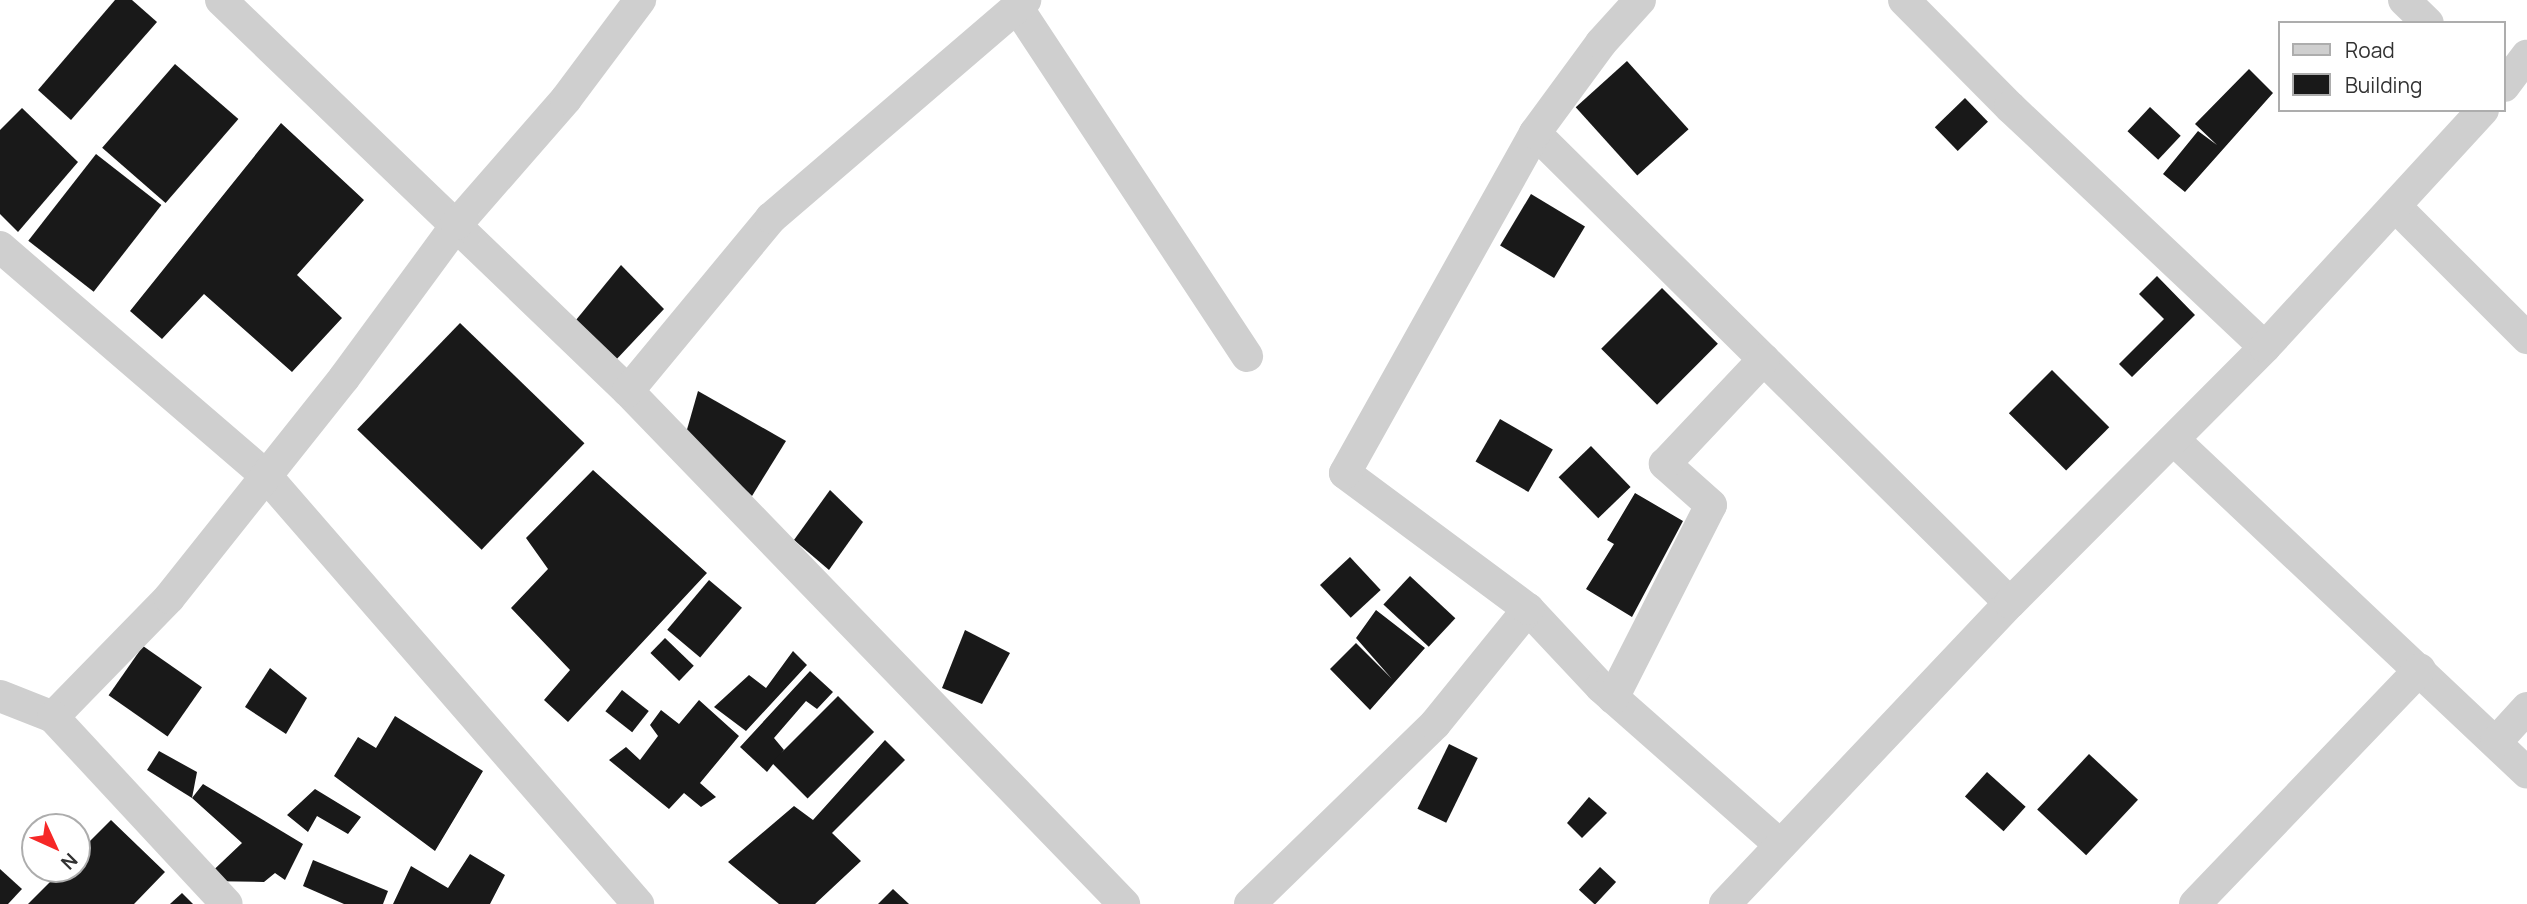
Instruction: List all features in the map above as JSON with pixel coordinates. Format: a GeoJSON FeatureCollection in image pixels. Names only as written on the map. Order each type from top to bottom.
{"type":"FeatureCollection","features":[{"type":"Feature","properties":{"kind":"street"},"geometry":{"type":"LineString","coordinates":[[221,0],[628,391],[1124,904]]}},
{"type":"Feature","properties":{"kind":"street"},"geometry":{"type":"LineString","coordinates":[[53,717],[169,598],[267,477],[457,224],[566,99],[640,0]]}},
{"type":"Feature","properties":{"kind":"street"},"geometry":{"type":"LineString","coordinates":[[1640,0],[1601,43],[1535,133],[1345,473],[1528,609],[1613,698],[1779,844]]}},
{"type":"Feature","properties":{"kind":"street"},"geometry":{"type":"LineString","coordinates":[[1904,0],[2010,107],[2265,347]]}},
{"type":"Feature","properties":{"kind":"street"},"geometry":{"type":"LineString","coordinates":[[2404,0],[2426,21]]}},
{"type":"Feature","properties":{"kind":"street"},"geometry":{"type":"LineString","coordinates":[[628,391],[771,218],[1021,3],[1247,356]]}},
{"type":"Feature","properties":{"kind":"street"},"geometry":{"type":"LineString","coordinates":[[2506,83],[2527,56]]}},
{"type":"Feature","properties":{"kind":"street"},"geometry":{"type":"LineString","coordinates":[[1725,904],[2010,603],[2265,347],[2481,112]]}},
{"type":"Feature","properties":{"kind":"street"},"geometry":{"type":"LineString","coordinates":[[1535,133],[2010,603]]}},
{"type":"Feature","properties":{"kind":"street"},"geometry":{"type":"LineString","coordinates":[[2395,206],[2527,338]]}},
{"type":"Feature","properties":{"kind":"street"},"geometry":{"type":"LineString","coordinates":[[0,247],[267,477],[638,904]]}},
{"type":"Feature","properties":{"kind":"street"},"geometry":{"type":"LineString","coordinates":[[1613,698],[1712,505],[1665,464],[1764,359]]}},
{"type":"Feature","properties":{"kind":"street"},"geometry":{"type":"LineString","coordinates":[[2174,440],[2420,669],[2527,773]]}},
{"type":"Feature","properties":{"kind":"street"},"geometry":{"type":"LineString","coordinates":[[1250,904],[1435,724],[1528,609]]}},
{"type":"Feature","properties":{"kind":"street"},"geometry":{"type":"LineString","coordinates":[[2195,904],[2420,669]]}},
{"type":"Feature","properties":{"kind":"street"},"geometry":{"type":"LineString","coordinates":[[0,696],[53,717],[227,904]]}},
{"type":"Feature","properties":{"kind":"street"},"geometry":{"type":"LineString","coordinates":[[2496,742],[2527,708]]}},
{"type":"Feature","properties":{"kind":"building"},"geometry":{"type":"Polygon","coordinates":[[[115,0],[132,0],[157,22],[71,120],[38,90],[115,0]]]}},
{"type":"Feature","properties":{"kind":"building"},"geometry":{"type":"Polygon","coordinates":[[[1627,61],[1689,129],[1637,176],[1576,107],[1627,61]]]}},
{"type":"Feature","properties":{"kind":"building"},"geometry":{"type":"Polygon","coordinates":[[[175,64],[238,119],[166,203],[102,148],[175,64]]]}},
{"type":"Feature","properties":{"kind":"building"},"geometry":{"type":"Polygon","coordinates":[[[2249,69],[2273,93],[2185,192],[2163,174],[2198,131],[2217,145],[2195,124],[2249,69]]]}},
{"type":"Feature","properties":{"kind":"building"},"geometry":{"type":"Polygon","coordinates":[[[1965,98],[1988,122],[1958,151],[1935,127],[1965,98]]]}},
{"type":"Feature","properties":{"kind":"building"},"geometry":{"type":"Polygon","coordinates":[[[2150,107],[2181,136],[2158,160],[2127,131],[2150,107]]]}},
{"type":"Feature","properties":{"kind":"building"},"geometry":{"type":"Polygon","coordinates":[[[22,108],[78,162],[18,232],[0,214],[0,130],[22,108]]]}},
{"type":"Feature","properties":{"kind":"building"},"geometry":{"type":"Polygon","coordinates":[[[281,123],[364,200],[297,275],[342,318],[292,372],[204,294],[162,339],[130,311],[281,123]]]}},
{"type":"Feature","properties":{"kind":"building"},"geometry":{"type":"Polygon","coordinates":[[[96,154],[161,205],[94,292],[28,241],[96,154]]]}},
{"type":"Feature","properties":{"kind":"building"},"geometry":{"type":"Polygon","coordinates":[[[1531,194],[1585,226],[1554,278],[1500,245],[1531,194]]]}},
{"type":"Feature","properties":{"kind":"building"},"geometry":{"type":"Polygon","coordinates":[[[621,265],[664,309],[614,362],[576,320],[621,265]]]}},
{"type":"Feature","properties":{"kind":"building"},"geometry":{"type":"Polygon","coordinates":[[[2157,276],[2195,315],[2132,377],[2119,364],[2164,319],[2139,294],[2157,276]]]}},
{"type":"Feature","properties":{"kind":"building"},"geometry":{"type":"Polygon","coordinates":[[[1662,288],[1718,344],[1657,405],[1601,349],[1662,288]]]}},
{"type":"Feature","properties":{"kind":"building"},"geometry":{"type":"Polygon","coordinates":[[[460,323],[584,443],[482,550],[357,429],[460,323]]]}},
{"type":"Feature","properties":{"kind":"building"},"geometry":{"type":"Polygon","coordinates":[[[2052,370],[2109,427],[2066,470],[2009,413],[2052,370]]]}},
{"type":"Feature","properties":{"kind":"building"},"geometry":{"type":"Polygon","coordinates":[[[698,391],[786,441],[752,496],[686,433],[698,391]]]}},
{"type":"Feature","properties":{"kind":"building"},"geometry":{"type":"Polygon","coordinates":[[[1500,419],[1553,450],[1528,492],[1476,461],[1500,419]]]}},
{"type":"Feature","properties":{"kind":"building"},"geometry":{"type":"Polygon","coordinates":[[[1591,446],[1631,487],[1598,518],[1559,477],[1591,446]]]}},
{"type":"Feature","properties":{"kind":"building"},"geometry":{"type":"Polygon","coordinates":[[[593,470],[707,573],[568,722],[544,700],[570,670],[511,608],[548,569],[526,538],[593,470]]]}},
{"type":"Feature","properties":{"kind":"building"},"geometry":{"type":"Polygon","coordinates":[[[830,490],[863,522],[829,570],[794,540],[830,490]]]}},
{"type":"Feature","properties":{"kind":"building"},"geometry":{"type":"Polygon","coordinates":[[[1635,493],[1683,521],[1632,617],[1586,589],[1614,544],[1607,540],[1635,493]]]}},
{"type":"Feature","properties":{"kind":"building"},"geometry":{"type":"Polygon","coordinates":[[[1350,557],[1381,590],[1351,618],[1320,585],[1350,557]]]}},
{"type":"Feature","properties":{"kind":"building"},"geometry":{"type":"Polygon","coordinates":[[[1410,576],[1455,618],[1429,647],[1383,605],[1410,576]]]}},
{"type":"Feature","properties":{"kind":"building"},"geometry":{"type":"Polygon","coordinates":[[[709,580],[742,608],[700,657],[667,630],[709,580]]]}},
{"type":"Feature","properties":{"kind":"building"},"geometry":{"type":"Polygon","coordinates":[[[1376,610],[1425,648],[1370,710],[1330,669],[1356,643],[1392,679],[1356,638],[1376,610]]]}},
{"type":"Feature","properties":{"kind":"building"},"geometry":{"type":"Polygon","coordinates":[[[965,630],[1010,653],[982,704],[942,688],[965,630]]]}},
{"type":"Feature","properties":{"kind":"building"},"geometry":{"type":"Polygon","coordinates":[[[665,638],[694,666],[679,681],[650,653],[665,638]]]}},
{"type":"Feature","properties":{"kind":"building"},"geometry":{"type":"Polygon","coordinates":[[[143,646],[202,687],[168,736],[109,695],[143,646]]]}},
{"type":"Feature","properties":{"kind":"building"},"geometry":{"type":"Polygon","coordinates":[[[793,651],[807,665],[746,731],[714,707],[749,675],[766,688],[793,651]]]}},
{"type":"Feature","properties":{"kind":"building"},"geometry":{"type":"Polygon","coordinates":[[[270,668],[307,698],[286,734],[245,707],[270,668]]]}},
{"type":"Feature","properties":{"kind":"building"},"geometry":{"type":"Polygon","coordinates":[[[810,671],[833,692],[817,709],[806,701],[774,738],[784,750],[767,772],[740,747],[810,671]]]}},
{"type":"Feature","properties":{"kind":"building"},"geometry":{"type":"Polygon","coordinates":[[[622,690],[649,711],[632,732],[605,711],[622,690]]]}},
{"type":"Feature","properties":{"kind":"building"},"geometry":{"type":"Polygon","coordinates":[[[838,696],[874,732],[808,799],[772,762],[838,696]]]}},
{"type":"Feature","properties":{"kind":"building"},"geometry":{"type":"Polygon","coordinates":[[[699,700],[739,736],[700,783],[716,797],[701,807],[684,793],[669,809],[609,760],[626,747],[640,760],[658,736],[650,725],[661,710],[679,724],[699,700]]]}},
{"type":"Feature","properties":{"kind":"building"},"geometry":{"type":"Polygon","coordinates":[[[395,716],[483,771],[435,851],[334,776],[358,737],[376,748],[395,716]]]}},
{"type":"Feature","properties":{"kind":"building"},"geometry":{"type":"Polygon","coordinates":[[[885,740],[905,760],[832,833],[861,861],[815,904],[779,904],[728,862],[794,806],[813,820],[885,740]]]}},
{"type":"Feature","properties":{"kind":"building"},"geometry":{"type":"Polygon","coordinates":[[[1449,744],[1478,758],[1446,823],[1417,809],[1449,744]]]}},
{"type":"Feature","properties":{"kind":"building"},"geometry":{"type":"Polygon","coordinates":[[[159,751],[197,772],[192,798],[147,770],[159,751]]]}},
{"type":"Feature","properties":{"kind":"building"},"geometry":{"type":"Polygon","coordinates":[[[2089,754],[2138,800],[2086,855],[2037,810],[2089,754]]]}},
{"type":"Feature","properties":{"kind":"building"},"geometry":{"type":"Polygon","coordinates":[[[1987,772],[2026,807],[2004,831],[1965,797],[1987,772]]]}},
{"type":"Feature","properties":{"kind":"building"},"geometry":{"type":"Polygon","coordinates":[[[203,784],[303,844],[285,880],[275,873],[264,882],[202,881],[242,843],[192,798],[203,784]]]}},
{"type":"Feature","properties":{"kind":"building"},"geometry":{"type":"Polygon","coordinates":[[[315,789],[361,817],[348,834],[317,816],[308,832],[287,815],[315,789]]]}},
{"type":"Feature","properties":{"kind":"building"},"geometry":{"type":"Polygon","coordinates":[[[1589,797],[1607,813],[1582,838],[1567,823],[1589,797]]]}},
{"type":"Feature","properties":{"kind":"building"},"geometry":{"type":"Polygon","coordinates":[[[111,820],[165,872],[134,904],[28,904],[49,883],[91,883],[91,840],[111,820]]]}},
{"type":"Feature","properties":{"kind":"building"},"geometry":{"type":"Polygon","coordinates":[[[470,854],[505,875],[490,904],[393,904],[411,866],[448,888],[470,854]]]}},
{"type":"Feature","properties":{"kind":"building"},"geometry":{"type":"Polygon","coordinates":[[[313,860],[388,891],[383,904],[344,904],[303,886],[313,860]]]}},
{"type":"Feature","properties":{"kind":"building"},"geometry":{"type":"Polygon","coordinates":[[[1600,867],[1616,882],[1596,904],[1579,890],[1600,867]]]}},
{"type":"Feature","properties":{"kind":"building"},"geometry":{"type":"Polygon","coordinates":[[[0,869],[22,889],[8,904],[0,904],[0,869]]]}},
{"type":"Feature","properties":{"kind":"building"},"geometry":{"type":"Polygon","coordinates":[[[893,889],[909,904],[878,904],[893,889]]]}},
{"type":"Feature","properties":{"kind":"building"},"geometry":{"type":"Polygon","coordinates":[[[182,893],[193,904],[170,904],[182,893]]]}}]}
